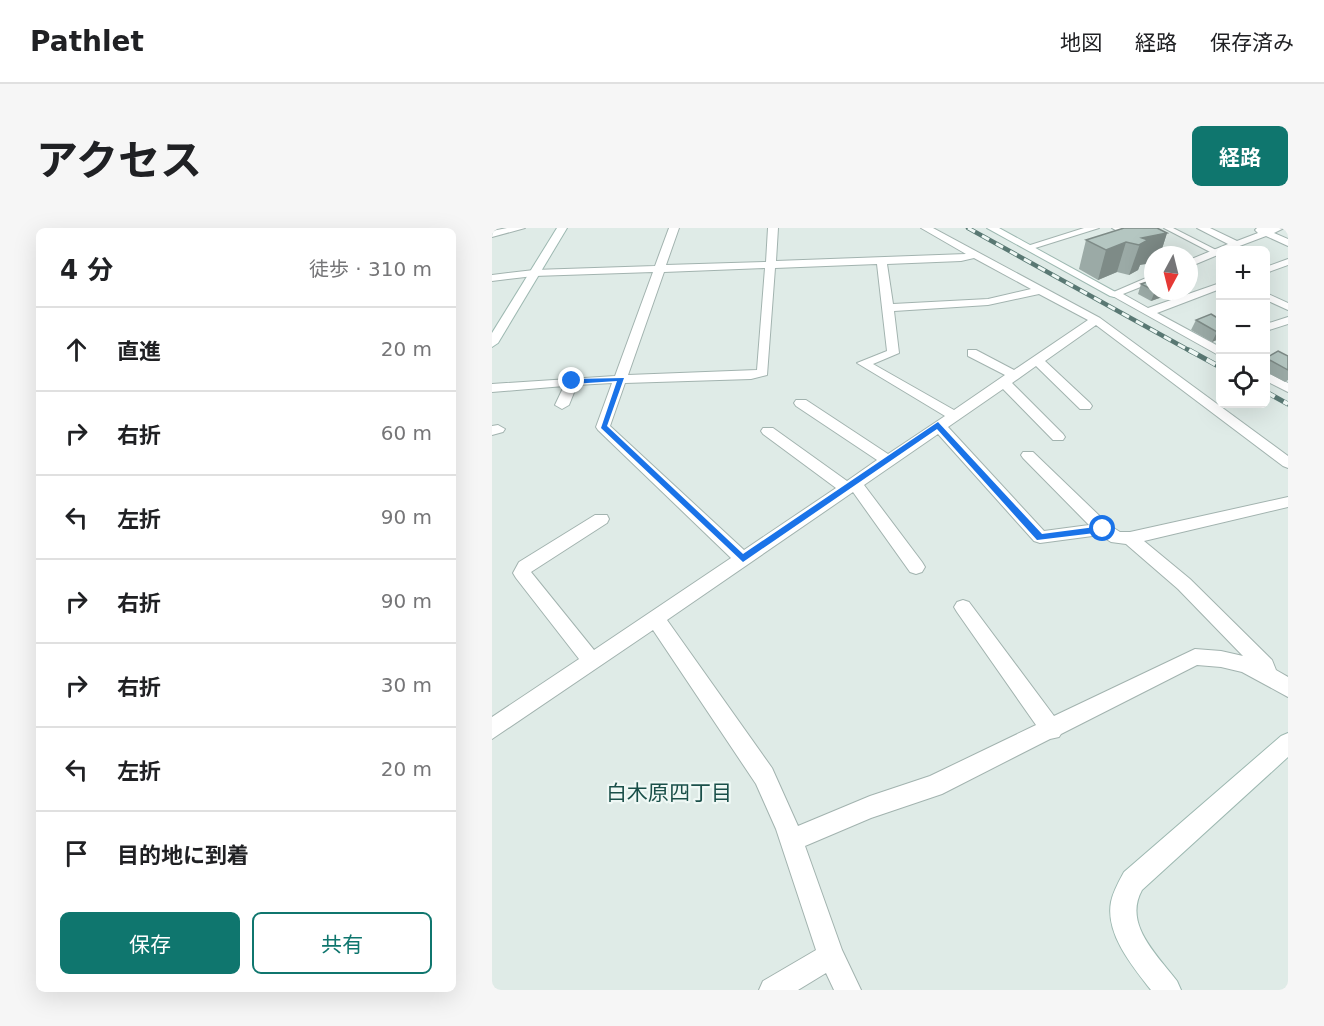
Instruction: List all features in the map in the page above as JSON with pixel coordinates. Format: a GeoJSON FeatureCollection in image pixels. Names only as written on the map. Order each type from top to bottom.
{"type":"FeatureCollection","features":[{"type":"Feature","properties":{"kind":"street"},"geometry":{"type":"LineString","coordinates":[[492,234],[520,228]]}},
{"type":"Feature","properties":{"kind":"street"},"geometry":{"type":"LineString","coordinates":[[492,343],[562,228]]}},
{"type":"Feature","properties":{"kind":"street"},"geometry":{"type":"LineString","coordinates":[[674,228],[603,426],[743,559]]}},
{"type":"Feature","properties":{"kind":"street"},"geometry":{"type":"LineString","coordinates":[[492,388],[572,381],[751,375],[763,372],[773,228]]}},
{"type":"Feature","properties":{"kind":"street"},"geometry":{"type":"LineString","coordinates":[[926,228],[1096,320],[1288,463]]}},
{"type":"Feature","properties":{"kind":"street"},"geometry":{"type":"LineString","coordinates":[[993,228],[1216,347]]}},
{"type":"Feature","properties":{"kind":"street"},"geometry":{"type":"LineString","coordinates":[[1029,247],[1094,228]]}},
{"type":"Feature","properties":{"kind":"street"},"geometry":{"type":"LineString","coordinates":[[1117,228],[1151,246]]}},
{"type":"Feature","properties":{"kind":"street"},"geometry":{"type":"LineString","coordinates":[[1202,228],[1236,244]]}},
{"type":"Feature","properties":{"kind":"street"},"geometry":{"type":"LineString","coordinates":[[1255,228],[1288,243]]}},
{"type":"Feature","properties":{"kind":"street"},"geometry":{"type":"LineString","coordinates":[[1231,246],[1279,228]]}},
{"type":"Feature","properties":{"kind":"street"},"geometry":{"type":"LineString","coordinates":[[1198,260],[1216,252]]}},
{"type":"Feature","properties":{"kind":"street"},"geometry":{"type":"LineString","coordinates":[[492,278],[534,273],[961,258],[975,255]]}},
{"type":"Feature","properties":{"kind":"street"},"geometry":{"type":"LineString","coordinates":[[882,261],[893,353],[863,363],[953,415]]}},
{"type":"Feature","properties":{"kind":"street"},"geometry":{"type":"LineString","coordinates":[[1270,269],[1288,262]]}},
{"type":"Feature","properties":{"kind":"street"},"geometry":{"type":"LineString","coordinates":[[1114,294],[1144,282]]}},
{"type":"Feature","properties":{"kind":"street"},"geometry":{"type":"LineString","coordinates":[[1148,312],[1216,288]]}},
{"type":"Feature","properties":{"kind":"street"},"geometry":{"type":"LineString","coordinates":[[886,308],[988,302],[1041,290]]}},
{"type":"Feature","properties":{"kind":"street"},"geometry":{"type":"LineString","coordinates":[[1270,298],[1288,307]]}},
{"type":"Feature","properties":{"kind":"street"},"geometry":{"type":"LineString","coordinates":[[492,729],[1096,320]]}},
{"type":"Feature","properties":{"kind":"street"},"geometry":{"type":"LineString","coordinates":[[1270,327],[1288,320]]}},
{"type":"Feature","properties":{"kind":"street"},"geometry":{"type":"LineString","coordinates":[[972,353],[1009,379],[1058,437]]}},
{"type":"Feature","properties":{"kind":"street"},"geometry":{"type":"LineString","coordinates":[[1036,360],[1085,406]]}},
{"type":"Feature","properties":{"kind":"street"},"geometry":{"type":"LineString","coordinates":[[1270,378],[1288,388]]}},
{"type":"Feature","properties":{"kind":"street"},"geometry":{"type":"LineString","coordinates":[[562,405],[572,381]]}},
{"type":"Feature","properties":{"kind":"street"},"geometry":{"type":"LineString","coordinates":[[801,404],[887,460]]}},
{"type":"Feature","properties":{"kind":"street"},"geometry":{"type":"LineString","coordinates":[[938,425],[1040,537],[1103,529]]}},
{"type":"Feature","properties":{"kind":"street"},"geometry":{"type":"LineString","coordinates":[[768,431],[850,485],[916,567]]}},
{"type":"Feature","properties":{"kind":"street"},"geometry":{"type":"LineString","coordinates":[[1029,455],[1103,529],[1117,538],[1130,538],[1288,502]]}},
{"type":"Feature","properties":{"kind":"street"},"geometry":{"type":"LineString","coordinates":[[592,662],[522,573],[525,567],[601,519]]}},
{"type":"Feature","properties":{"kind":"street"},"geometry":{"type":"LineString","coordinates":[[1130,538],[1184,584],[1265,666],[1269,674]]}},
{"type":"Feature","properties":{"kind":"street"},"geometry":{"type":"LineString","coordinates":[[963,607],[1052,730]]}},
{"type":"Feature","properties":{"kind":"street"},"geometry":{"type":"LineString","coordinates":[[656,619],[764,776],[792,840],[831,956],[849,990]]}},
{"type":"Feature","properties":{"kind":"street"},"geometry":{"type":"LineString","coordinates":[[792,840],[870,807],[934,786],[1052,730],[1195,657],[1213,657],[1247,665],[1269,674],[1288,688]]}},
{"type":"Feature","properties":{"kind":"street"},"geometry":{"type":"LineString","coordinates":[[1168,990],[1143,958],[1128,932],[1123,904],[1127,892],[1133,881],[1288,743]]}},
{"type":"Feature","properties":{"kind":"street"},"geometry":{"type":"LineString","coordinates":[[772,990],[831,956]]}},
{"type":"Feature","properties":{"kind":"lane"},"geometry":{"type":"LineString","coordinates":[[1167,228],[1216,250]]}},
{"type":"Feature","properties":{"kind":"building"},"geometry":{"type":"Polygon","coordinates":[[[1124,228],[1157,228],[1167,233],[1142,238],[1148,240],[1139,245],[1126,242],[1106,250],[1086,240],[1124,228]]]}},
{"type":"Feature","properties":{"kind":"building"},"geometry":{"type":"Polygon","coordinates":[[[1211,314],[1216,317],[1216,331],[1196,320],[1211,314]]]}},
{"type":"Feature","properties":{"kind":"building"},"geometry":{"type":"Polygon","coordinates":[[[1278,351],[1288,356],[1288,370],[1270,360],[1270,356],[1278,351]]]}},
{"type":"Feature","properties":{"kind":"railway"},"geometry":{"type":"LineString","coordinates":[[968,228],[1192,352]]}},
{"type":"Feature","properties":{"kind":"railway"},"geometry":{"type":"LineString","coordinates":[[1189,350],[1216,365]]}},
{"type":"Feature","properties":{"kind":"railway"},"geometry":{"type":"LineString","coordinates":[[1270,394],[1288,404]]}},
{"type":"Feature","properties":{"kind":"district","name":"白木原四丁目"},"geometry":{"type":"Point","coordinates":[669,793]}},
{"type":"Feature","properties":{"kind":"route"},"geometry":{"type":"LineString","coordinates":[[572,381],[621,379],[603,426],[743,559],[938,425],[1040,537],[1103,529]]}}]}
